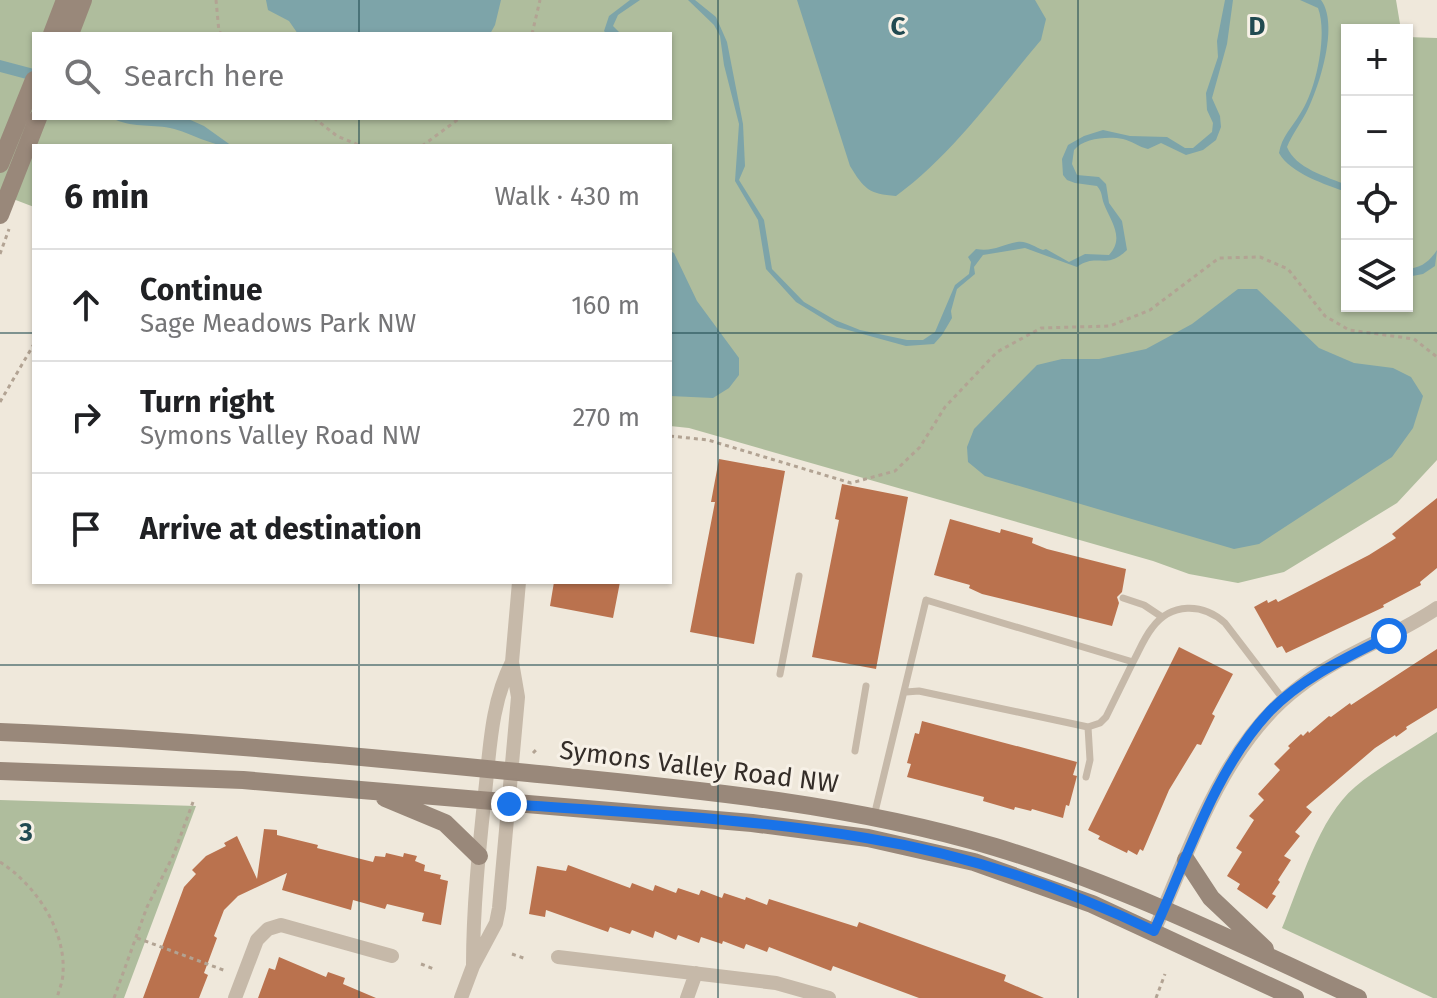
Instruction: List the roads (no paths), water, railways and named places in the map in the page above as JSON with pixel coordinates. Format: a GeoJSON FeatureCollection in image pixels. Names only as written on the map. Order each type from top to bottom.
{"type":"FeatureCollection","features":[{"type":"Feature","properties":{"kind":"main road"},"geometry":{"type":"LineString","coordinates":[[63,28],[65,0]]}},
{"type":"Feature","properties":{"kind":"main road"},"geometry":{"type":"LineString","coordinates":[[63,28],[83,0]]}},
{"type":"Feature","properties":{"kind":"main road"},"geometry":{"type":"LineString","coordinates":[[0,215],[32,88]]}},
{"type":"Feature","properties":{"kind":"main road"},"geometry":{"type":"LineString","coordinates":[[0,164],[36,120]]}},
{"type":"Feature","properties":{"kind":"main road","name":"Symons Valley Road NW"},"geometry":{"type":"LineString","coordinates":[[0,732],[132,737],[513,771],[704,790],[874,816],[997,848],[1164,908],[1358,998]]}},
{"type":"Feature","properties":{"kind":"main road","name":"Symons Valley Road NW"},"geometry":{"type":"LineString","coordinates":[[0,771],[243,780],[752,823],[868,838],[974,862],[1092,904],[1295,998]]}},
{"type":"Feature","properties":{"kind":"main road"},"geometry":{"type":"LineString","coordinates":[[368,790],[445,823],[479,856]]}},
{"type":"Feature","properties":{"kind":"main road"},"geometry":{"type":"LineString","coordinates":[[1186,860],[1211,898],[1279,961]]}},
{"type":"Feature","properties":{"kind":"street"},"geometry":{"type":"LineString","coordinates":[[461,998],[473,966],[489,938],[499,908],[518,697],[512,662],[519,584]]}},
{"type":"Feature","properties":{"kind":"street"},"geometry":{"type":"LineString","coordinates":[[1154,931],[1233,761],[1257,726],[1283,699],[1317,674],[1437,608]]}},
{"type":"Feature","properties":{"kind":"street"},"geometry":{"type":"LineString","coordinates":[[473,966],[488,769],[497,699],[512,662]]}},
{"type":"Feature","properties":{"kind":"street"},"geometry":{"type":"LineString","coordinates":[[235,998],[257,940],[268,929],[281,925],[392,956]]}},
{"type":"Feature","properties":{"kind":"street"},"geometry":{"type":"LineString","coordinates":[[558,957],[776,983],[829,998]]}},
{"type":"Feature","properties":{"kind":"street"},"geometry":{"type":"LineString","coordinates":[[687,998],[696,973]]}},
{"type":"Feature","properties":{"kind":"lane"},"geometry":{"type":"LineString","coordinates":[[780,674],[799,576]]}},
{"type":"Feature","properties":{"kind":"lane"},"geometry":{"type":"LineString","coordinates":[[1123,598],[1144,605],[1162,617]]}},
{"type":"Feature","properties":{"kind":"lane"},"geometry":{"type":"LineString","coordinates":[[874,816],[926,600],[1133,662]]}},
{"type":"Feature","properties":{"kind":"lane"},"geometry":{"type":"LineString","coordinates":[[906,692],[919,691],[1088,727],[1106,717],[1152,627],[1176,609],[1190,607],[1216,615],[1283,699]]}},
{"type":"Feature","properties":{"kind":"lane"},"geometry":{"type":"LineString","coordinates":[[855,751],[866,686]]}},
{"type":"Feature","properties":{"kind":"lane"},"geometry":{"type":"LineString","coordinates":[[1086,777],[1090,760],[1088,727]]}},
{"type":"Feature","properties":{"kind":"water"},"geometry":{"type":"Polygon","coordinates":[[[266,0],[501,0],[491,32],[297,32],[289,21],[268,10],[266,0]]]}},
{"type":"Feature","properties":{"kind":"water"},"geometry":{"type":"Polygon","coordinates":[[[630,0],[640,0],[618,15],[613,26],[619,32],[604,31],[609,16],[630,0]]]}},
{"type":"Feature","properties":{"kind":"water"},"geometry":{"type":"Polygon","coordinates":[[[688,0],[695,0],[716,17],[727,42],[743,124],[745,166],[739,180],[764,220],[772,269],[804,302],[860,330],[907,340],[923,340],[935,332],[955,285],[969,274],[971,262],[968,257],[976,249],[992,249],[1020,242],[1046,249],[1069,262],[1085,254],[1109,255],[1114,249],[1116,236],[1100,191],[1097,186],[1075,183],[1063,175],[1062,159],[1068,145],[1103,130],[1130,136],[1167,137],[1185,148],[1193,148],[1212,132],[1206,93],[1218,57],[1217,41],[1225,0],[1233,0],[1227,44],[1212,98],[1221,127],[1216,140],[1203,150],[1186,155],[1161,143],[1148,149],[1117,138],[1097,139],[1078,146],[1074,150],[1072,164],[1077,175],[1099,177],[1106,184],[1109,203],[1122,221],[1127,250],[1113,259],[1091,261],[1077,267],[1025,248],[983,255],[974,267],[975,274],[957,289],[952,318],[942,335],[934,344],[906,346],[837,327],[796,302],[766,269],[758,220],[735,181],[739,124],[720,36],[714,25],[688,0]]]}},
{"type":"Feature","properties":{"kind":"water"},"geometry":{"type":"Polygon","coordinates":[[[797,0],[1035,0],[1046,19],[1041,40],[973,122],[936,162],[896,196],[868,189],[850,166],[797,0]]]}},
{"type":"Feature","properties":{"kind":"water"},"geometry":{"type":"Polygon","coordinates":[[[1300,0],[1321,0],[1326,11],[1328,38],[1313,98],[1287,147],[1304,166],[1341,183],[1341,190],[1291,167],[1279,153],[1285,137],[1306,104],[1315,77],[1322,32],[1318,8],[1300,0]]]}},
{"type":"Feature","properties":{"kind":"water"},"geometry":{"type":"Polygon","coordinates":[[[0,60],[32,68],[32,80],[0,72],[0,60]]]}},
{"type":"Feature","properties":{"kind":"water"},"geometry":{"type":"Polygon","coordinates":[[[117,120],[190,120],[229,144],[216,144],[170,128],[117,120]]]}},
{"type":"Feature","properties":{"kind":"water"},"geometry":{"type":"Polygon","coordinates":[[[1437,250],[1435,266],[1413,276],[1413,268],[1431,258],[1437,250]]]}},
{"type":"Feature","properties":{"kind":"water"},"geometry":{"type":"Polygon","coordinates":[[[672,252],[697,301],[739,358],[739,375],[729,388],[713,398],[672,396],[672,252]]]}},
{"type":"Feature","properties":{"kind":"water"},"geometry":{"type":"Polygon","coordinates":[[[1238,289],[1257,289],[1319,348],[1354,363],[1393,368],[1411,377],[1423,396],[1413,428],[1392,457],[1259,544],[1234,549],[985,476],[968,462],[967,447],[974,429],[1037,365],[1062,359],[1099,359],[1146,349],[1192,324],[1238,289]]]}}]}
